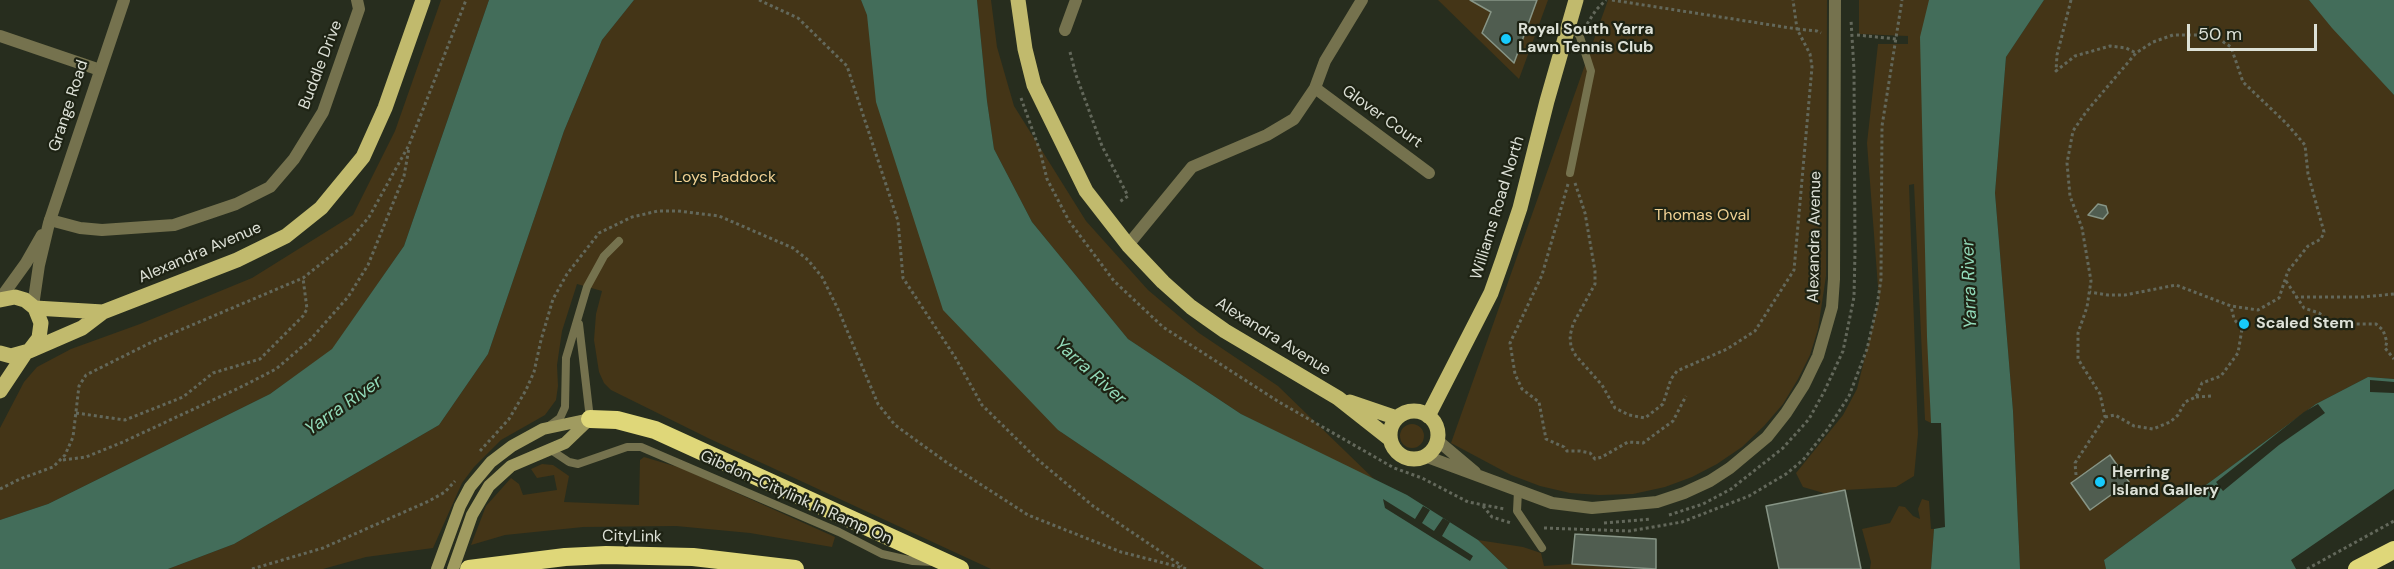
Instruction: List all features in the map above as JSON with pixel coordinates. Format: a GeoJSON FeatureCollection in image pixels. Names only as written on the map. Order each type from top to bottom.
{"type":"FeatureCollection","features":[{"type":"Feature","properties":{"kind":"highway"},"geometry":{"type":"LineString","coordinates":[[591,419],[617,420],[655,430],[951,565]]}},
{"type":"Feature","properties":{"kind":"highway"},"geometry":{"type":"LineString","coordinates":[[2357,569],[2394,549]]}},
{"type":"Feature","properties":{"kind":"highway","name":"CityLink"},"geometry":{"type":"LineString","coordinates":[[469,569],[606,555],[693,557],[795,569]]}},
{"type":"Feature","properties":{"kind":"main road","name":"Alexandra Avenue"},"geometry":{"type":"LineString","coordinates":[[27,351],[82,328],[103,312],[237,260],[286,236],[321,208],[363,157],[385,108],[423,0]]}},
{"type":"Feature","properties":{"kind":"main road","name":"Alexandra Avenue"},"geometry":{"type":"LineString","coordinates":[[1018,0],[1025,49],[1034,85],[1086,191],[1128,245],[1163,282],[1191,307],[1225,331],[1338,398],[1390,439]]}},
{"type":"Feature","properties":{"kind":"main road","name":"Williams Road North"},"geometry":{"type":"LineString","coordinates":[[1428,416],[1486,303],[1503,259],[1520,208],[1576,0]]}},
{"type":"Feature","properties":{"kind":"main road","name":"Alexandra Avenue"},"geometry":{"type":"LineString","coordinates":[[0,299],[15,297],[25,300],[34,307],[103,312]]}},
{"type":"Feature","properties":{"kind":"main road"},"geometry":{"type":"LineString","coordinates":[[0,391],[27,351],[35,345],[41,331],[41,323],[34,307]]}},
{"type":"Feature","properties":{"kind":"main road"},"geometry":{"type":"LineString","coordinates":[[0,353],[11,356],[27,351]]}},
{"type":"Feature","properties":{"kind":"main road","name":"Alexandra Avenue"},"geometry":{"type":"LineString","coordinates":[[1338,398],[1397,418]]}},
{"type":"Feature","properties":{"kind":"main road"},"geometry":{"type":"LineString","coordinates":[[1414,411],[1428,416],[1436,426],[1437,440],[1431,452],[1418,458],[1403,456],[1392,446],[1390,430],[1397,418],[1414,411]]}},
{"type":"Feature","properties":{"kind":"main road"},"geometry":{"type":"LineString","coordinates":[[437,569],[466,494],[491,462],[527,437],[549,427],[591,419]]}},
{"type":"Feature","properties":{"kind":"main road"},"geometry":{"type":"LineString","coordinates":[[453,569],[472,514],[489,486],[516,464],[551,450],[568,440],[591,419]]}},
{"type":"Feature","properties":{"kind":"main road"},"geometry":{"type":"LineString","coordinates":[[527,437],[537,440],[551,450]]}},
{"type":"Feature","properties":{"kind":"main road"},"geometry":{"type":"LineString","coordinates":[[506,450],[516,464]]}},
{"type":"Feature","properties":{"kind":"street","name":"Grange Road"},"geometry":{"type":"LineString","coordinates":[[34,307],[40,263],[50,221],[124,0]]}},
{"type":"Feature","properties":{"kind":"street","name":"Buddle Drive"},"geometry":{"type":"LineString","coordinates":[[50,221],[102,230],[174,225],[236,204],[270,187],[294,159],[323,112],[359,9],[357,0]]}},
{"type":"Feature","properties":{"kind":"street"},"geometry":{"type":"LineString","coordinates":[[1065,30],[1076,0]]}},
{"type":"Feature","properties":{"kind":"street"},"geometry":{"type":"LineString","coordinates":[[1128,245],[1192,167],[1284,127],[1299,113],[1315,88],[1324,61],[1362,0]]}},
{"type":"Feature","properties":{"kind":"street","name":"Alexandra Avenue"},"geometry":{"type":"LineString","coordinates":[[1425,456],[1552,503],[1592,508],[1657,502],[1702,485],[1730,468],[1767,437],[1804,385],[1818,356],[1832,308],[1835,0]]}},
{"type":"Feature","properties":{"kind":"street"},"geometry":{"type":"LineString","coordinates":[[0,36],[100,70]]}},
{"type":"Feature","properties":{"kind":"street","name":"Glover Court"},"geometry":{"type":"LineString","coordinates":[[1315,88],[1430,173]]}},
{"type":"Feature","properties":{"kind":"street","name":"Grange Road"},"geometry":{"type":"LineString","coordinates":[[0,299],[26,263],[50,221]]}},
{"type":"Feature","properties":{"kind":"street","name":"Alexandra Avenue"},"geometry":{"type":"LineString","coordinates":[[1437,440],[1483,478]]}},
{"type":"Feature","properties":{"kind":"lane"},"geometry":{"type":"LineString","coordinates":[[1569,21],[1580,37],[1591,71],[1570,173]]}},
{"type":"Feature","properties":{"kind":"lane"},"geometry":{"type":"LineString","coordinates":[[549,427],[560,418],[565,407],[566,358],[587,287],[596,266],[619,241]]}},
{"type":"Feature","properties":{"kind":"lane"},"geometry":{"type":"LineString","coordinates":[[578,321],[591,419]]}},
{"type":"Feature","properties":{"kind":"lane","name":"Gibdon-Citylink In Ramp On"},"geometry":{"type":"LineString","coordinates":[[551,450],[569,462],[578,464],[627,447],[641,447],[839,532],[882,554],[913,561],[951,565]]}},
{"type":"Feature","properties":{"kind":"lane"},"geometry":{"type":"LineString","coordinates":[[1518,491],[1517,511],[1542,548]]}},
{"type":"Feature","properties":{"kind":"path"},"geometry":{"type":"LineString","coordinates":[[759,0],[798,18],[847,66],[898,221],[903,278],[955,357],[982,405],[1037,459],[1093,506],[1187,569]]}},
{"type":"Feature","properties":{"kind":"path"},"geometry":{"type":"LineString","coordinates":[[1580,37],[1596,10],[1606,0]]}},
{"type":"Feature","properties":{"kind":"path"},"geometry":{"type":"LineString","coordinates":[[1612,0],[1817,31],[1822,34]]}},
{"type":"Feature","properties":{"kind":"path"},"geometry":{"type":"LineString","coordinates":[[1570,173],[1579,190],[1586,213],[1595,271],[1595,284],[1573,324],[1570,336],[1571,347],[1576,356],[1602,385],[1615,408],[1629,415],[1645,418],[1663,404],[1671,379],[1677,371],[1751,334],[1794,270],[1812,67],[1810,54],[1797,29],[1794,0]]}},
{"type":"Feature","properties":{"kind":"path"},"geometry":{"type":"LineString","coordinates":[[1483,506],[1492,518],[1503,522],[1554,529],[1629,531],[1682,522],[1749,496],[1786,474],[1803,460],[1827,430],[1849,396],[1867,350],[1877,306],[1881,279],[1882,126],[1902,0]]}},
{"type":"Feature","properties":{"kind":"path"},"geometry":{"type":"LineString","coordinates":[[2071,0],[2057,56],[2056,71],[2074,56],[2110,46],[2126,48],[2136,53]]}},
{"type":"Feature","properties":{"kind":"path"},"geometry":{"type":"LineString","coordinates":[[1857,35],[1896,39]]}},
{"type":"Feature","properties":{"kind":"path"},"geometry":{"type":"LineString","coordinates":[[2076,475],[2075,463],[2105,417],[2100,394],[2078,359],[2078,333],[2090,292],[2088,252],[2070,195],[2067,162],[2073,131],[2086,112],[2136,53],[2152,42],[2174,35],[2201,35],[2219,39],[2231,47],[2243,82],[2302,141],[2306,152],[2308,174],[2324,232],[2321,239],[2308,246],[2288,271],[2279,298],[2258,310],[2231,306],[2176,285],[2125,295],[2090,292]]}},
{"type":"Feature","properties":{"kind":"path"},"geometry":{"type":"LineString","coordinates":[[1070,52],[1102,146],[1128,196],[1118,203]]}},
{"type":"Feature","properties":{"kind":"path"},"geometry":{"type":"LineString","coordinates":[[61,460],[86,456],[123,442],[276,369],[310,340],[348,297],[368,265],[404,176],[409,145]]}},
{"type":"Feature","properties":{"kind":"path"},"geometry":{"type":"LineString","coordinates":[[1570,173],[1561,213],[1542,275],[1510,343],[1515,374],[1522,389],[1539,402],[1546,439],[1568,451],[1590,453],[1595,459],[1602,458],[1628,442],[1643,443],[1673,421],[1686,396]]}},
{"type":"Feature","properties":{"kind":"path"},"geometry":{"type":"LineString","coordinates":[[476,456],[509,419],[526,390],[534,372],[540,340],[553,299],[591,240],[608,227],[646,213],[678,211],[709,214],[728,219],[793,248],[808,260],[822,277],[838,309],[878,404],[895,425],[946,462],[1029,515],[1121,552],[1187,569]]}},
{"type":"Feature","properties":{"kind":"path"},"geometry":{"type":"LineString","coordinates":[[76,413],[125,420],[183,397],[213,373],[260,359],[307,309],[303,278]]}},
{"type":"Feature","properties":{"kind":"path"},"geometry":{"type":"LineString","coordinates":[[2286,281],[2304,308],[2319,313],[2332,324],[2376,324],[2383,330],[2387,342],[2385,348],[2394,359]]}},
{"type":"Feature","properties":{"kind":"path"},"geometry":{"type":"LineString","coordinates":[[2295,297],[2363,297],[2394,294]]}},
{"type":"Feature","properties":{"kind":"path"},"geometry":{"type":"LineString","coordinates":[[2196,397],[2202,383],[2221,376],[2238,353],[2242,329],[2234,319],[2231,306]]}},
{"type":"Feature","properties":{"kind":"path"},"geometry":{"type":"LineString","coordinates":[[2105,417],[2115,415],[2134,426],[2153,429],[2178,416],[2186,402],[2196,397],[2212,396]]}},
{"type":"Feature","properties":{"kind":"path"},"geometry":{"type":"LineString","coordinates":[[252,569],[323,548],[429,501],[445,492],[458,478]]}},
{"type":"Feature","properties":{"kind":"path"},"geometry":{"type":"LineString","coordinates":[[2307,569],[2394,521]]}},
{"type":"Feature","properties":{"kind":"green space"},"geometry":{"type":"Polygon","coordinates":[[[441,0],[489,0],[404,246],[332,350],[270,394],[48,504],[0,520],[0,428],[24,382],[37,367],[71,349],[140,324],[252,278],[353,215],[395,131],[441,0]]]}},
{"type":"Feature","properties":{"kind":"green space","name":"Loys Paddock"},"geometry":{"type":"Polygon","coordinates":[[[634,0],[861,0],[1058,430],[1264,569],[991,569],[710,439],[611,390],[604,383],[599,372],[594,340],[596,314],[602,291],[577,284],[562,331],[557,365],[556,400],[545,415],[501,440],[474,467],[462,483],[433,548],[366,557],[323,569],[168,569],[234,544],[439,425],[488,354],[564,131],[602,40],[634,0]]]}},
{"type":"Feature","properties":{"kind":"green space"},"geometry":{"type":"Polygon","coordinates":[[[977,0],[991,0],[997,47],[1014,106],[1086,221],[1148,290],[1199,333],[1278,386],[1378,483],[1241,414],[1128,339],[1032,222],[994,149],[977,0]]]}},
{"type":"Feature","properties":{"kind":"green space","name":"Royal South Yarra Lawn Tennis Club"},"geometry":{"type":"Polygon","coordinates":[[[1438,0],[1548,0],[1519,79],[1438,0]]]}},
{"type":"Feature","properties":{"kind":"green space","name":"Thomas Oval"},"geometry":{"type":"Polygon","coordinates":[[[1608,0],[1827,0],[1826,276],[1818,329],[1810,355],[1783,404],[1764,426],[1742,447],[1692,477],[1665,487],[1633,494],[1599,495],[1570,493],[1540,486],[1511,475],[1451,443],[1608,0]]]}},
{"type":"Feature","properties":{"kind":"green space"},"geometry":{"type":"Polygon","coordinates":[[[1859,0],[1936,0],[1941,422],[1931,423],[1925,420],[1914,184],[1909,185],[1918,434],[1914,476],[1896,487],[1845,490],[1827,494],[1803,487],[1796,473],[1843,415],[1857,389],[1879,300],[1867,143],[1878,44],[1908,44],[1908,36],[1859,34],[1859,0]]]}},
{"type":"Feature","properties":{"kind":"green space"},"geometry":{"type":"Polygon","coordinates":[[[2044,0],[2309,0],[2394,95],[2394,379],[2368,377],[2316,404],[2104,560],[2106,569],[2020,569],[2013,411],[1995,193],[2006,57],[2044,0]]]}},
{"type":"Feature","properties":{"kind":"green space"},"geometry":{"type":"Polygon","coordinates":[[[1412,424],[1420,428],[1424,436],[1420,444],[1412,448],[1404,444],[1400,436],[1404,428],[1412,424]]]}},
{"type":"Feature","properties":{"kind":"green space"},"geometry":{"type":"Polygon","coordinates":[[[644,457],[681,468],[835,537],[832,547],[750,533],[676,526],[583,527],[505,535],[471,545],[486,506],[511,478],[519,484],[523,495],[557,490],[554,475],[537,478],[531,469],[542,464],[553,465],[569,476],[564,502],[639,505],[640,460],[644,457]]]}},
{"type":"Feature","properties":{"kind":"green space"},"geometry":{"type":"Polygon","coordinates":[[[1922,499],[1929,501],[1931,529],[1934,529],[1931,569],[1870,569],[1871,562],[1862,529],[1890,523],[1899,506],[1905,507],[1913,516],[1920,519],[1918,509],[1922,499]]]}},
{"type":"Feature","properties":{"kind":"green space"},"geometry":{"type":"Polygon","coordinates":[[[1478,540],[1523,547],[1541,553],[1544,566],[1572,564],[1631,569],[1508,569],[1478,540]]]}},
{"type":"Feature","properties":{"kind":"water","name":"Yarra River"},"geometry":{"type":"Polygon","coordinates":[[[489,0],[634,0],[602,40],[564,131],[488,354],[439,425],[234,544],[168,569],[0,569],[0,520],[48,504],[270,394],[332,349],[404,246],[489,0]]]}},
{"type":"Feature","properties":{"kind":"water","name":"Yarra River"},"geometry":{"type":"Polygon","coordinates":[[[861,0],[977,0],[994,149],[1032,222],[1128,339],[1241,414],[1407,495],[1478,540],[1508,569],[1264,569],[1058,430],[943,310],[876,102],[867,15],[861,0]]]}},
{"type":"Feature","properties":{"kind":"water","name":"Yarra River"},"geometry":{"type":"Polygon","coordinates":[[[1929,0],[2044,0],[2006,57],[1995,193],[2013,411],[2020,569],[1931,569],[1934,529],[1945,527],[1941,423],[1931,423],[1927,337],[1920,37],[1929,0]]]}},
{"type":"Feature","properties":{"kind":"water"},"geometry":{"type":"Polygon","coordinates":[[[2309,0],[2394,0],[2394,95],[2332,28],[2309,0]]]}},
{"type":"Feature","properties":{"kind":"water"},"geometry":{"type":"Polygon","coordinates":[[[2368,377],[2394,379],[2394,489],[2291,560],[2296,569],[2106,569],[2104,560],[2316,404],[2368,377]]]}},
{"type":"Feature","properties":{"kind":"pier"},"geometry":{"type":"Polygon","coordinates":[[[2370,380],[2394,382],[2394,393],[2370,392],[2370,380]]]}},
{"type":"Feature","properties":{"kind":"pier"},"geometry":{"type":"Polygon","coordinates":[[[2318,404],[2325,413],[2279,445],[2223,491],[2216,482],[2304,412],[2318,404]]]}},
{"type":"Feature","properties":{"kind":"pier"},"geometry":{"type":"Polygon","coordinates":[[[1383,499],[1415,519],[1423,506],[1430,510],[1422,523],[1434,531],[1443,518],[1450,522],[1442,536],[1473,556],[1470,561],[1385,508],[1383,499]]]}},
{"type":"Feature","properties":{"kind":"building"},"geometry":{"type":"Polygon","coordinates":[[[1470,0],[1537,0],[1514,63],[1482,33],[1491,12],[1470,0]]]}},
{"type":"Feature","properties":{"kind":"building"},"geometry":{"type":"Polygon","coordinates":[[[2098,204],[2106,206],[2108,213],[2103,219],[2088,215],[2098,204]]]}},
{"type":"Feature","properties":{"kind":"building","name":"Herring Island Gallery"},"geometry":{"type":"Polygon","coordinates":[[[2110,455],[2129,482],[2090,510],[2071,483],[2110,455]]]}},
{"type":"Feature","properties":{"kind":"building"},"geometry":{"type":"Polygon","coordinates":[[[1845,490],[1861,569],[1779,569],[1766,506],[1845,490]]]}},
{"type":"Feature","properties":{"kind":"building"},"geometry":{"type":"Polygon","coordinates":[[[1575,534],[1656,539],[1656,569],[1572,564],[1575,534]]]}},
{"type":"Feature","properties":{"kind":"place","name":"Royal South Yarra Lawn Tennis Club"},"geometry":{"type":"Point","coordinates":[1506,39]}},
{"type":"Feature","properties":{"kind":"place","name":"Scaled Stem"},"geometry":{"type":"Point","coordinates":[2244,324]}},
{"type":"Feature","properties":{"kind":"place","name":"Herring Island Gallery"},"geometry":{"type":"Point","coordinates":[2100,482]}}]}
